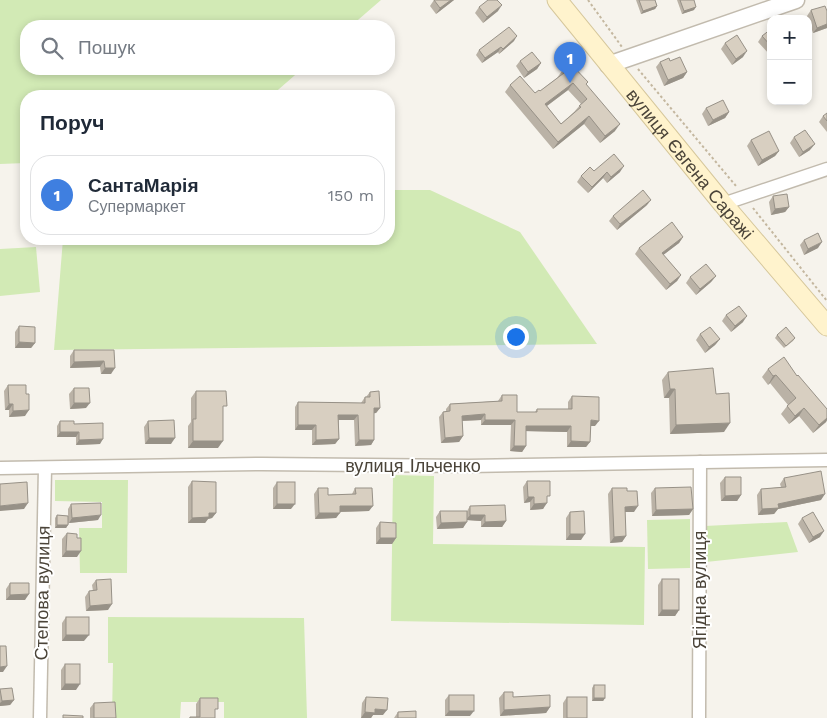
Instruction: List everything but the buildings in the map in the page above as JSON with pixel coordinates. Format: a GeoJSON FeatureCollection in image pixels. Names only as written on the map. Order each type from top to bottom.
{"type":"FeatureCollection","features":[{"type":"Feature","properties":{"kind":"main road","name":"вулиця Євгена Саражі"},"geometry":{"type":"LineString","coordinates":[[557,0],[723,204],[827,326]]}},
{"type":"Feature","properties":{"kind":"street"},"geometry":{"type":"LineString","coordinates":[[608,65],[796,0]]}},
{"type":"Feature","properties":{"kind":"street"},"geometry":{"type":"LineString","coordinates":[[723,204],[827,169]]}},
{"type":"Feature","properties":{"kind":"street","name":"вулиця Ільченко"},"geometry":{"type":"LineString","coordinates":[[0,468],[262,464],[469,466],[827,460]]}},
{"type":"Feature","properties":{"kind":"street","name":"Ягідна вулиця"},"geometry":{"type":"LineString","coordinates":[[699,718],[700,462]]}},
{"type":"Feature","properties":{"kind":"street","name":"Степова вулиця"},"geometry":{"type":"LineString","coordinates":[[40,718],[45,468]]}},
{"type":"Feature","properties":{"kind":"path"},"geometry":{"type":"LineString","coordinates":[[588,0],[630,58],[745,197],[827,301]]}},
{"type":"Feature","properties":{"kind":"green space"},"geometry":{"type":"Polygon","coordinates":[[[0,0],[381,0],[358,20],[20,20],[20,75],[295,75],[278,90],[20,90],[20,163],[0,164],[0,0]]]}},
{"type":"Feature","properties":{"kind":"green space"},"geometry":{"type":"Polygon","coordinates":[[[395,190],[430,190],[520,232],[597,344],[54,350],[63,245],[395,245],[395,190]]]}},
{"type":"Feature","properties":{"kind":"green space"},"geometry":{"type":"Polygon","coordinates":[[[36,247],[40,292],[0,296],[0,249],[36,247]]]}},
{"type":"Feature","properties":{"kind":"green space"},"geometry":{"type":"Polygon","coordinates":[[[393,475],[434,476],[433,544],[645,547],[644,625],[391,621],[393,475]]]}},
{"type":"Feature","properties":{"kind":"green space"},"geometry":{"type":"Polygon","coordinates":[[[55,480],[128,480],[127,573],[80,573],[79,528],[102,528],[102,502],[55,501],[55,480]]]}},
{"type":"Feature","properties":{"kind":"green space"},"geometry":{"type":"Polygon","coordinates":[[[690,519],[690,568],[648,569],[647,520],[690,519]]]}},
{"type":"Feature","properties":{"kind":"green space"},"geometry":{"type":"Polygon","coordinates":[[[787,522],[798,552],[706,562],[705,526],[787,522]]]}},
{"type":"Feature","properties":{"kind":"green space"},"geometry":{"type":"Polygon","coordinates":[[[108,617],[304,618],[307,718],[224,718],[224,702],[181,702],[180,718],[112,718],[113,663],[108,663],[108,617]]]}},
{"type":"Feature","properties":{"kind":"place","name":"СантаМарія"},"geometry":{"type":"Point","coordinates":[570,83]}}]}
